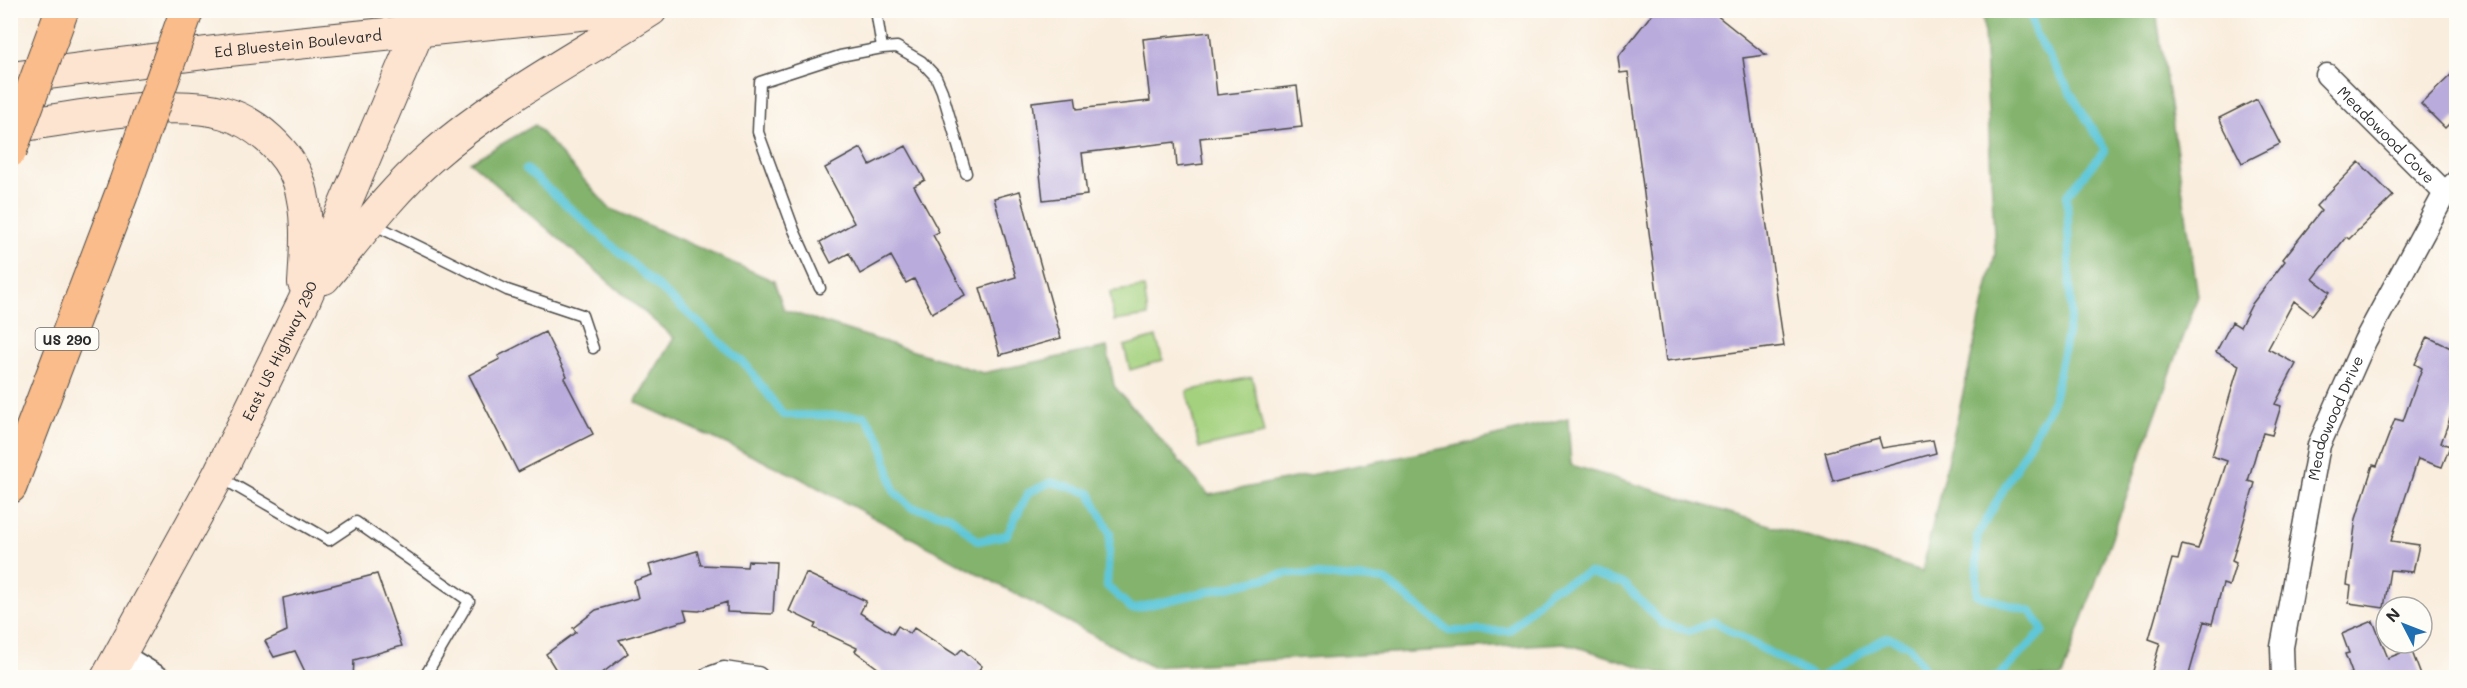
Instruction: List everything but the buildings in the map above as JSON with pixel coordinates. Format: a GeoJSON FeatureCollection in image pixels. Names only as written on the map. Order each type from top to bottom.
{"type":"FeatureCollection","features":[{"type":"Feature","properties":{"kind":"highway"},"geometry":{"type":"LineString","coordinates":[[10,151],[62,10]]}},
{"type":"Feature","properties":{"kind":"highway","name":"US 290"},"geometry":{"type":"LineString","coordinates":[[10,487],[123,190],[187,10]]}},
{"type":"Feature","properties":{"kind":"main road","name":"Ed Bluestein Boulevard"},"geometry":{"type":"LineString","coordinates":[[10,78],[229,50],[423,20],[619,10]]}},
{"type":"Feature","properties":{"kind":"main road"},"geometry":{"type":"LineString","coordinates":[[304,301],[385,203],[428,159],[473,122],[510,96],[651,10]]}},
{"type":"Feature","properties":{"kind":"main road","name":"East US Highway 290"},"geometry":{"type":"LineString","coordinates":[[113,666],[218,476],[304,301],[423,20]]}},
{"type":"Feature","properties":{"kind":"main road"},"geometry":{"type":"LineString","coordinates":[[10,127],[117,112],[185,107],[226,113],[242,120],[270,139],[298,181],[306,230],[304,301]]}},
{"type":"Feature","properties":{"kind":"street","name":"Meadowood Cove"},"geometry":{"type":"LineString","coordinates":[[2327,75],[2451,188]]}},
{"type":"Feature","properties":{"kind":"street","name":"Meadowood Drive"},"geometry":{"type":"LineString","coordinates":[[2283,678],[2282,647],[2319,445],[2365,341],[2451,188]]}},
{"type":"Feature","properties":{"kind":"street"},"geometry":{"type":"LineString","coordinates":[[113,666],[159,678]]}},
{"type":"Feature","properties":{"kind":"street"},"geometry":{"type":"LineString","coordinates":[[710,678],[724,673],[757,678]]}},
{"type":"Feature","properties":{"kind":"lane"},"geometry":{"type":"LineString","coordinates":[[876,10],[882,48]]}},
{"type":"Feature","properties":{"kind":"lane"},"geometry":{"type":"LineString","coordinates":[[820,288],[794,230],[758,132],[760,82],[840,56],[897,47],[921,61],[936,77],[966,173]]}},
{"type":"Feature","properties":{"kind":"lane"},"geometry":{"type":"LineString","coordinates":[[370,222],[507,290],[582,315],[593,348]]}},
{"type":"Feature","properties":{"kind":"lane"},"geometry":{"type":"LineString","coordinates":[[218,476],[329,540],[357,522],[469,601],[424,678]]}},
{"type":"Feature","properties":{"kind":"green space"},"geometry":{"type":"Polygon","coordinates":[[[1983,11],[2156,11],[2198,296],[2062,677],[1674,677],[1564,643],[1152,667],[798,477],[635,402],[674,338],[470,162],[535,125],[609,208],[774,281],[784,310],[983,373],[1107,347],[1114,386],[1209,495],[1455,446],[1568,418],[1571,465],[1922,571],[1995,254],[1983,11]]]}},
{"type":"Feature","properties":{"kind":"green space"},"geometry":{"type":"Polygon","coordinates":[[[1144,287],[1148,316],[1114,321],[1110,292],[1144,287]]]}},
{"type":"Feature","properties":{"kind":"green space"},"geometry":{"type":"Polygon","coordinates":[[[1156,337],[1163,360],[1130,370],[1124,346],[1156,337]]]}},
{"type":"Feature","properties":{"kind":"green space"},"geometry":{"type":"Polygon","coordinates":[[[1252,377],[1264,434],[1199,448],[1187,391],[1252,377]]]}},
{"type":"Feature","properties":{"kind":"waterway"},"geometry":{"type":"LineString","coordinates":[[1993,678],[1998,677],[2043,631],[2032,612],[1977,595],[1977,537],[2053,401],[2071,314],[2067,195],[2105,150],[2035,33],[2030,10]]}},
{"type":"Feature","properties":{"kind":"waterway"},"geometry":{"type":"LineString","coordinates":[[526,169],[747,366],[783,415],[865,416],[881,441],[894,491],[911,507],[950,516],[978,541],[1007,535],[1028,493],[1051,482],[1090,493],[1110,533],[1107,586],[1132,609],[1288,573],[1385,580],[1449,631],[1509,631],[1550,590],[1589,573],[1624,584],[1663,624],[1689,631],[1714,622],[1816,678]]}},
{"type":"Feature","properties":{"kind":"waterway"},"geometry":{"type":"LineString","coordinates":[[1819,678],[1887,637],[1909,646],[1931,678]]}}]}
